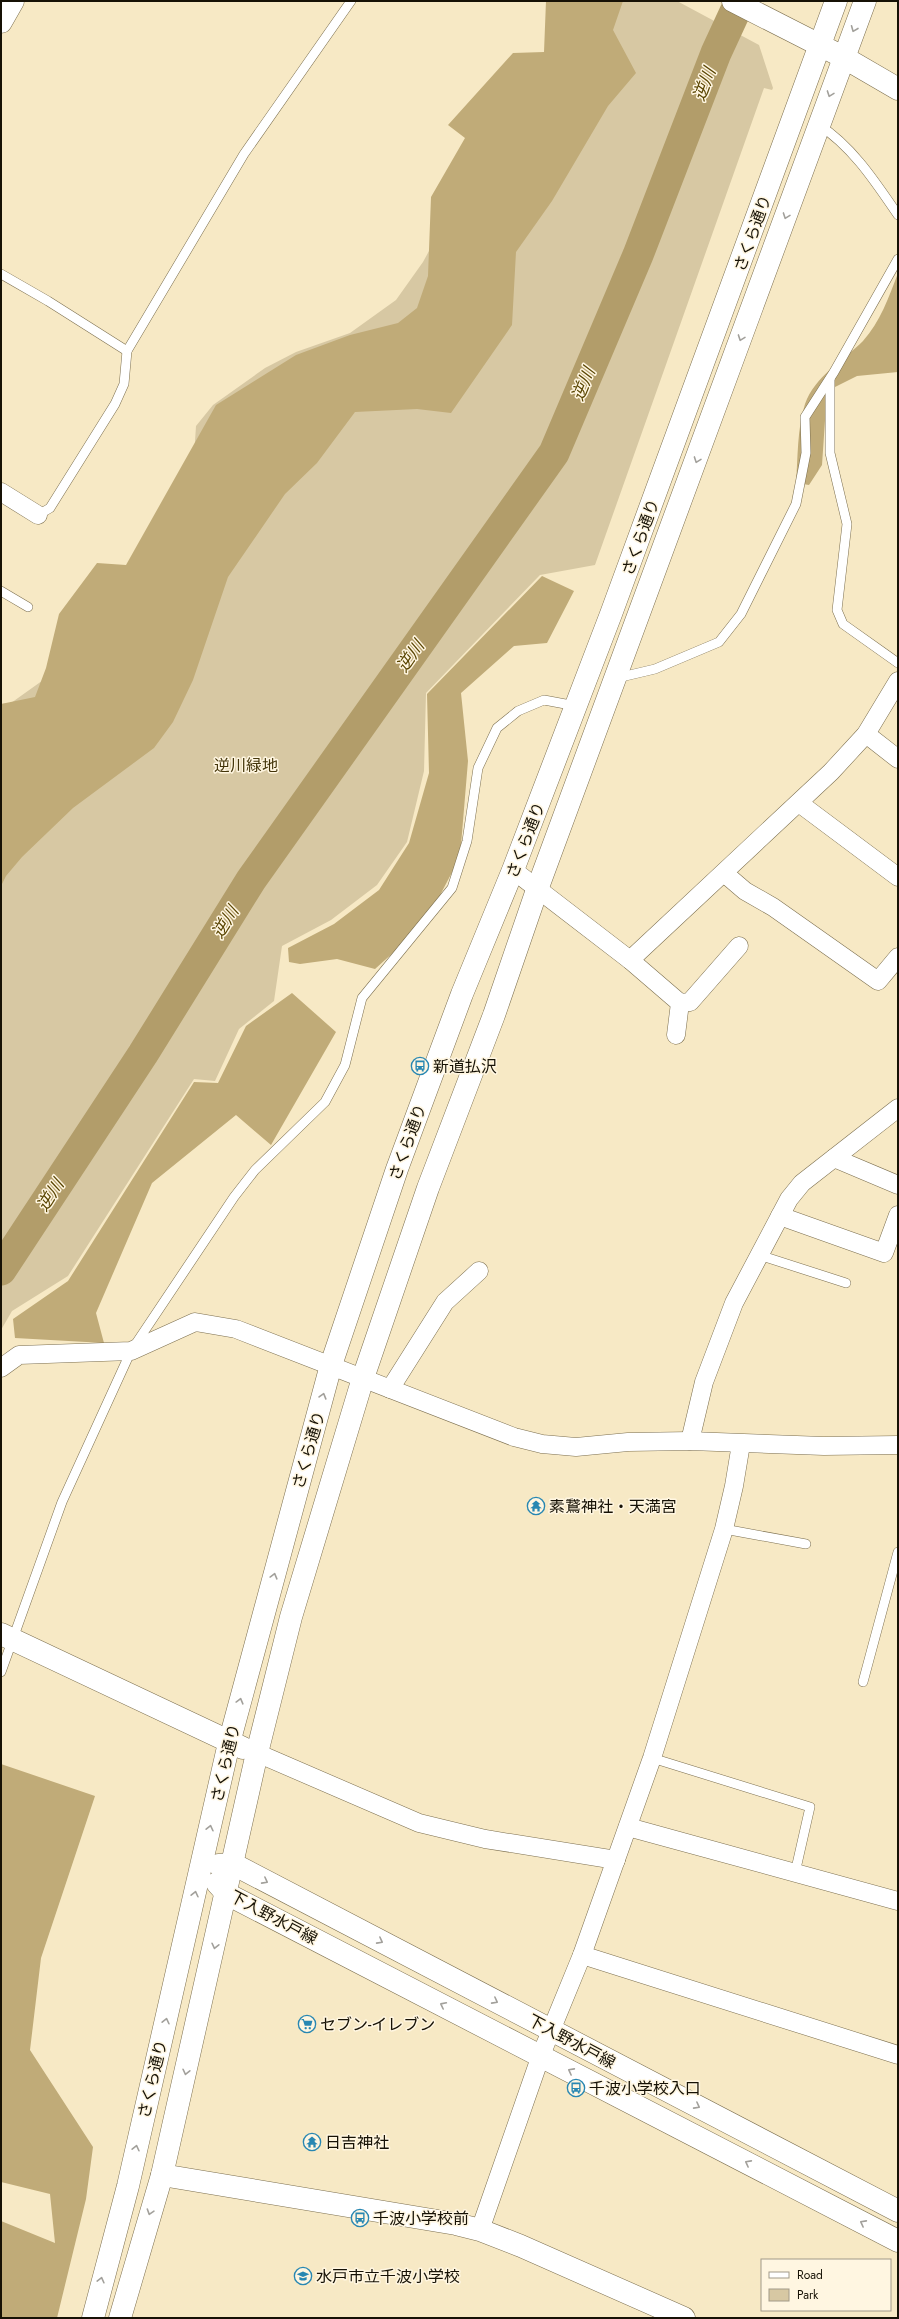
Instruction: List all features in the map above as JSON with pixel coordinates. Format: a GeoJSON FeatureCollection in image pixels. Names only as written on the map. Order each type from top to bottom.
{"type":"FeatureCollection","features":[{"type":"Feature","properties":{"kind":"street"},"geometry":{"type":"LineString","coordinates":[[1,22],[14,1]]}},
{"type":"Feature","properties":{"kind":"street"},"geometry":{"type":"LineString","coordinates":[[733,1],[843,57],[898,89]]}},
{"type":"Feature","properties":{"kind":"street","name":"さくら通り"},"geometry":{"type":"LineString","coordinates":[[93,2318],[128,2186],[230,1743],[332,1365],[397,1169],[462,994],[513,870],[576,706],[793,123],[836,1]]}},
{"type":"Feature","properties":{"kind":"street","name":"さくら通り"},"geometry":{"type":"LineString","coordinates":[[120,2318],[162,2175],[227,1894],[257,1753],[291,1617],[363,1378],[428,1188],[494,1015],[538,888],[843,57],[865,1]]}},
{"type":"Feature","properties":{"kind":"street"},"geometry":{"type":"LineString","coordinates":[[1,492],[38,515]]}},
{"type":"Feature","properties":{"kind":"street"},"geometry":{"type":"LineString","coordinates":[[630,960],[799,803],[866,734],[898,681]]}},
{"type":"Feature","properties":{"kind":"street"},"geometry":{"type":"LineString","coordinates":[[866,734],[898,759]]}},
{"type":"Feature","properties":{"kind":"street"},"geometry":{"type":"LineString","coordinates":[[799,803],[898,877]]}},
{"type":"Feature","properties":{"kind":"street"},"geometry":{"type":"LineString","coordinates":[[513,870],[630,960],[680,1003],[690,1002],[739,946]]}},
{"type":"Feature","properties":{"kind":"street"},"geometry":{"type":"LineString","coordinates":[[724,873],[745,891],[773,907],[878,982],[898,957]]}},
{"type":"Feature","properties":{"kind":"street"},"geometry":{"type":"LineString","coordinates":[[676,1034],[680,1003]]}},
{"type":"Feature","properties":{"kind":"street"},"geometry":{"type":"LineString","coordinates":[[690,1441],[704,1382],[734,1303],[789,1199],[802,1183],[872,1126],[898,1108]]}},
{"type":"Feature","properties":{"kind":"street"},"geometry":{"type":"LineString","coordinates":[[834,1158],[898,1185]]}},
{"type":"Feature","properties":{"kind":"street"},"geometry":{"type":"LineString","coordinates":[[780,1216],[884,1253],[898,1215]]}},
{"type":"Feature","properties":{"kind":"street"},"geometry":{"type":"LineString","coordinates":[[390,1389],[445,1302],[479,1271]]}},
{"type":"Feature","properties":{"kind":"street"},"geometry":{"type":"LineString","coordinates":[[1,1368],[19,1355],[131,1351],[195,1322],[236,1329],[332,1365],[514,1437],[542,1444],[576,1447],[628,1442],[690,1441],[824,1446],[898,1445]]}},
{"type":"Feature","properties":{"kind":"street"},"geometry":{"type":"LineString","coordinates":[[480,2230],[542,2055],[582,1955],[652,1758],[724,1529],[734,1486],[741,1444]]}},
{"type":"Feature","properties":{"kind":"street"},"geometry":{"type":"LineString","coordinates":[[7,1636],[230,1743],[257,1753],[419,1823],[485,1839],[616,1860]]}},
{"type":"Feature","properties":{"kind":"street"},"geometry":{"type":"LineString","coordinates":[[628,1827],[898,1901]]}},
{"type":"Feature","properties":{"kind":"street","name":"下入野水戸線"},"geometry":{"type":"LineString","coordinates":[[202,1866],[233,1864],[898,2211]]}},
{"type":"Feature","properties":{"kind":"street","name":"下入野水戸線"},"geometry":{"type":"LineString","coordinates":[[202,1866],[227,1894],[542,2055],[898,2241]]}},
{"type":"Feature","properties":{"kind":"street"},"geometry":{"type":"LineString","coordinates":[[582,1955],[898,2055]]}},
{"type":"Feature","properties":{"kind":"street"},"geometry":{"type":"LineString","coordinates":[[162,2175],[456,2224],[480,2230],[521,2246],[684,2318]]}},
{"type":"Feature","properties":{"kind":"lane"},"geometry":{"type":"LineString","coordinates":[[38,515],[50,508],[115,404],[124,384],[127,351],[244,154],[351,1]]}},
{"type":"Feature","properties":{"kind":"lane"},"geometry":{"type":"LineString","coordinates":[[819,125],[839,138],[898,215]]}},
{"type":"Feature","properties":{"kind":"lane"},"geometry":{"type":"LineString","coordinates":[[616,678],[655,669],[719,642],[741,614],[796,504],[806,453],[805,417],[830,379],[898,259]]}},
{"type":"Feature","properties":{"kind":"lane"},"geometry":{"type":"LineString","coordinates":[[1,274],[48,301],[127,351]]}},
{"type":"Feature","properties":{"kind":"lane"},"geometry":{"type":"LineString","coordinates":[[830,379],[830,453],[847,524],[837,610],[843,624],[898,663]]}},
{"type":"Feature","properties":{"kind":"lane"},"geometry":{"type":"LineString","coordinates":[[1,591],[28,607]]}},
{"type":"Feature","properties":{"kind":"lane"},"geometry":{"type":"LineString","coordinates":[[1,1672],[7,1636],[23,1606],[62,1502],[131,1351],[234,1197],[255,1170],[325,1102],[345,1065],[362,998],[452,888],[467,842],[478,768],[496,728],[518,711],[544,700],[576,706]]}},
{"type":"Feature","properties":{"kind":"lane"},"geometry":{"type":"LineString","coordinates":[[759,1255],[846,1283]]}},
{"type":"Feature","properties":{"kind":"lane"},"geometry":{"type":"LineString","coordinates":[[724,1529],[806,1544]]}},
{"type":"Feature","properties":{"kind":"lane"},"geometry":{"type":"LineString","coordinates":[[863,1682],[898,1552]]}},
{"type":"Feature","properties":{"kind":"lane"},"geometry":{"type":"LineString","coordinates":[[652,1758],[810,1807],[796,1873]]}},
{"type":"Feature","properties":{"kind":"green space","name":"逆川緑地"},"geometry":{"type":"Polygon","coordinates":[[[579,1],[677,1],[759,45],[773,88],[772,90],[764,88],[595,565],[540,575],[426,693],[424,771],[407,842],[377,885],[331,920],[282,946],[274,1001],[239,1029],[215,1081],[194,1079],[68,1276],[12,1311],[1,1330],[1,704],[11,703],[46,678],[192,487],[196,426],[213,405],[265,368],[296,352],[350,333],[396,300],[423,262],[530,66],[546,60],[579,1]]]}},
{"type":"Feature","properties":{"kind":"shaded area"},"geometry":{"type":"Polygon","coordinates":[[[546,1],[623,1],[613,30],[636,73],[608,106],[552,201],[516,252],[512,325],[451,413],[417,409],[355,412],[317,463],[285,494],[228,577],[193,680],[173,722],[154,748],[73,808],[22,857],[6,876],[1,886],[1,704],[35,697],[46,668],[59,614],[97,563],[126,565],[216,405],[296,355],[350,335],[398,323],[417,308],[428,276],[431,197],[465,138],[448,125],[513,53],[544,52],[546,1]]]}},
{"type":"Feature","properties":{"kind":"shaded area"},"geometry":{"type":"Polygon","coordinates":[[[898,273],[898,372],[857,376],[827,391],[822,465],[809,485],[796,483],[800,423],[805,404],[815,385],[822,377],[869,334],[884,309],[898,273]]]}},
{"type":"Feature","properties":{"kind":"shaded area"},"geometry":{"type":"Polygon","coordinates":[[[542,576],[574,591],[547,643],[514,646],[461,693],[468,761],[460,857],[425,924],[375,969],[337,959],[300,964],[289,962],[288,948],[334,924],[379,890],[409,843],[429,773],[427,694],[542,576]]]}},
{"type":"Feature","properties":{"kind":"shaded area"},"geometry":{"type":"Polygon","coordinates":[[[292,993],[336,1032],[271,1145],[236,1115],[152,1183],[96,1313],[104,1343],[15,1338],[13,1319],[68,1281],[194,1082],[218,1083],[246,1026],[292,993]]]}},
{"type":"Feature","properties":{"kind":"shaded area"},"geometry":{"type":"Polygon","coordinates":[[[1,1764],[95,1796],[41,1958],[30,2050],[93,2147],[86,2199],[57,2318],[1,2318],[1,2221],[55,2243],[50,2194],[1,2182],[1,1764]]]}},
{"type":"Feature","properties":{"kind":"waterway","name":"逆川"},"geometry":{"type":"LineString","coordinates":[[1,1270],[143,1054],[251,880],[554,453],[638,255],[716,53],[740,1]]}},
{"type":"Feature","properties":{"kind":"place","name":"新道払沢"},"geometry":{"type":"Point","coordinates":[420,1066]}},
{"type":"Feature","properties":{"kind":"place","name":"素鵞神社・天満宮"},"geometry":{"type":"Point","coordinates":[536,1506]}},
{"type":"Feature","properties":{"kind":"place","name":"セブン-イレブン"},"geometry":{"type":"Point","coordinates":[307,2024]}},
{"type":"Feature","properties":{"kind":"place","name":"千波小学校入口"},"geometry":{"type":"Point","coordinates":[576,2088]}},
{"type":"Feature","properties":{"kind":"place","name":"日吉神社"},"geometry":{"type":"Point","coordinates":[312,2142]}},
{"type":"Feature","properties":{"kind":"place","name":"千波小学校前"},"geometry":{"type":"Point","coordinates":[360,2218]}},
{"type":"Feature","properties":{"kind":"place","name":"水戸市立千波小学校"},"geometry":{"type":"Point","coordinates":[303,2276]}}]}
